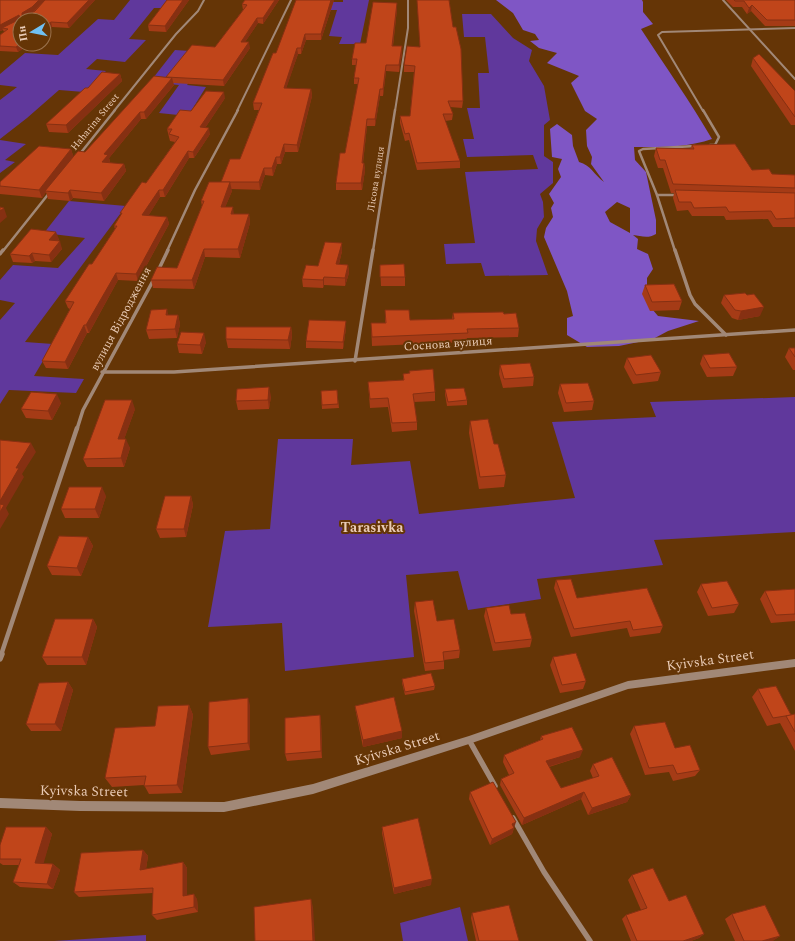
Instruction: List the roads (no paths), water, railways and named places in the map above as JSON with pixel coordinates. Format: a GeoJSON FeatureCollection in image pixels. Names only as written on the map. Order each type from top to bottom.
{"type":"FeatureCollection","features":[{"type":"Feature","properties":{"kind":"street","name":"Haharina Street"},"geometry":{"type":"LineString","coordinates":[[78,156],[176,34],[198,11],[204,0]]}},
{"type":"Feature","properties":{"kind":"street","name":"вулиця Відродження"},"geometry":{"type":"LineString","coordinates":[[0,659],[83,410],[102,372],[149,290],[195,190],[234,118],[291,0]]}},
{"type":"Feature","properties":{"kind":"street","name":"Лісова вулиця"},"geometry":{"type":"LineString","coordinates":[[355,361],[408,28],[408,0]]}},
{"type":"Feature","properties":{"kind":"street"},"geometry":{"type":"LineString","coordinates":[[723,0],[795,79]]}},
{"type":"Feature","properties":{"kind":"street"},"geometry":{"type":"LineString","coordinates":[[708,145],[715,145],[719,137],[658,35],[662,32],[749,28],[795,28]]}},
{"type":"Feature","properties":{"kind":"street"},"geometry":{"type":"LineString","coordinates":[[700,146],[643,148],[639,151],[657,195],[690,295],[695,304],[726,335]]}},
{"type":"Feature","properties":{"kind":"street"},"geometry":{"type":"LineString","coordinates":[[0,254],[54,187]]}},
{"type":"Feature","properties":{"kind":"street"},"geometry":{"type":"LineString","coordinates":[[657,195],[680,196]]}},
{"type":"Feature","properties":{"kind":"street","name":"Соснова вулиця"},"geometry":{"type":"LineString","coordinates":[[102,372],[174,372],[355,361],[795,330]]}},
{"type":"Feature","properties":{"kind":"street","name":"Kyivska Street"},"geometry":{"type":"LineString","coordinates":[[0,803],[80,806],[224,807],[313,789],[468,740],[628,685],[795,663]]}},
{"type":"Feature","properties":{"kind":"street"},"geometry":{"type":"LineString","coordinates":[[468,740],[499,793]]}},
{"type":"Feature","properties":{"kind":"street"},"geometry":{"type":"LineString","coordinates":[[510,812],[544,872],[590,941]]}},
{"type":"Feature","properties":{"kind":"district","name":"Tarasivka"},"geometry":{"type":"Point","coordinates":[372,527]}}]}
